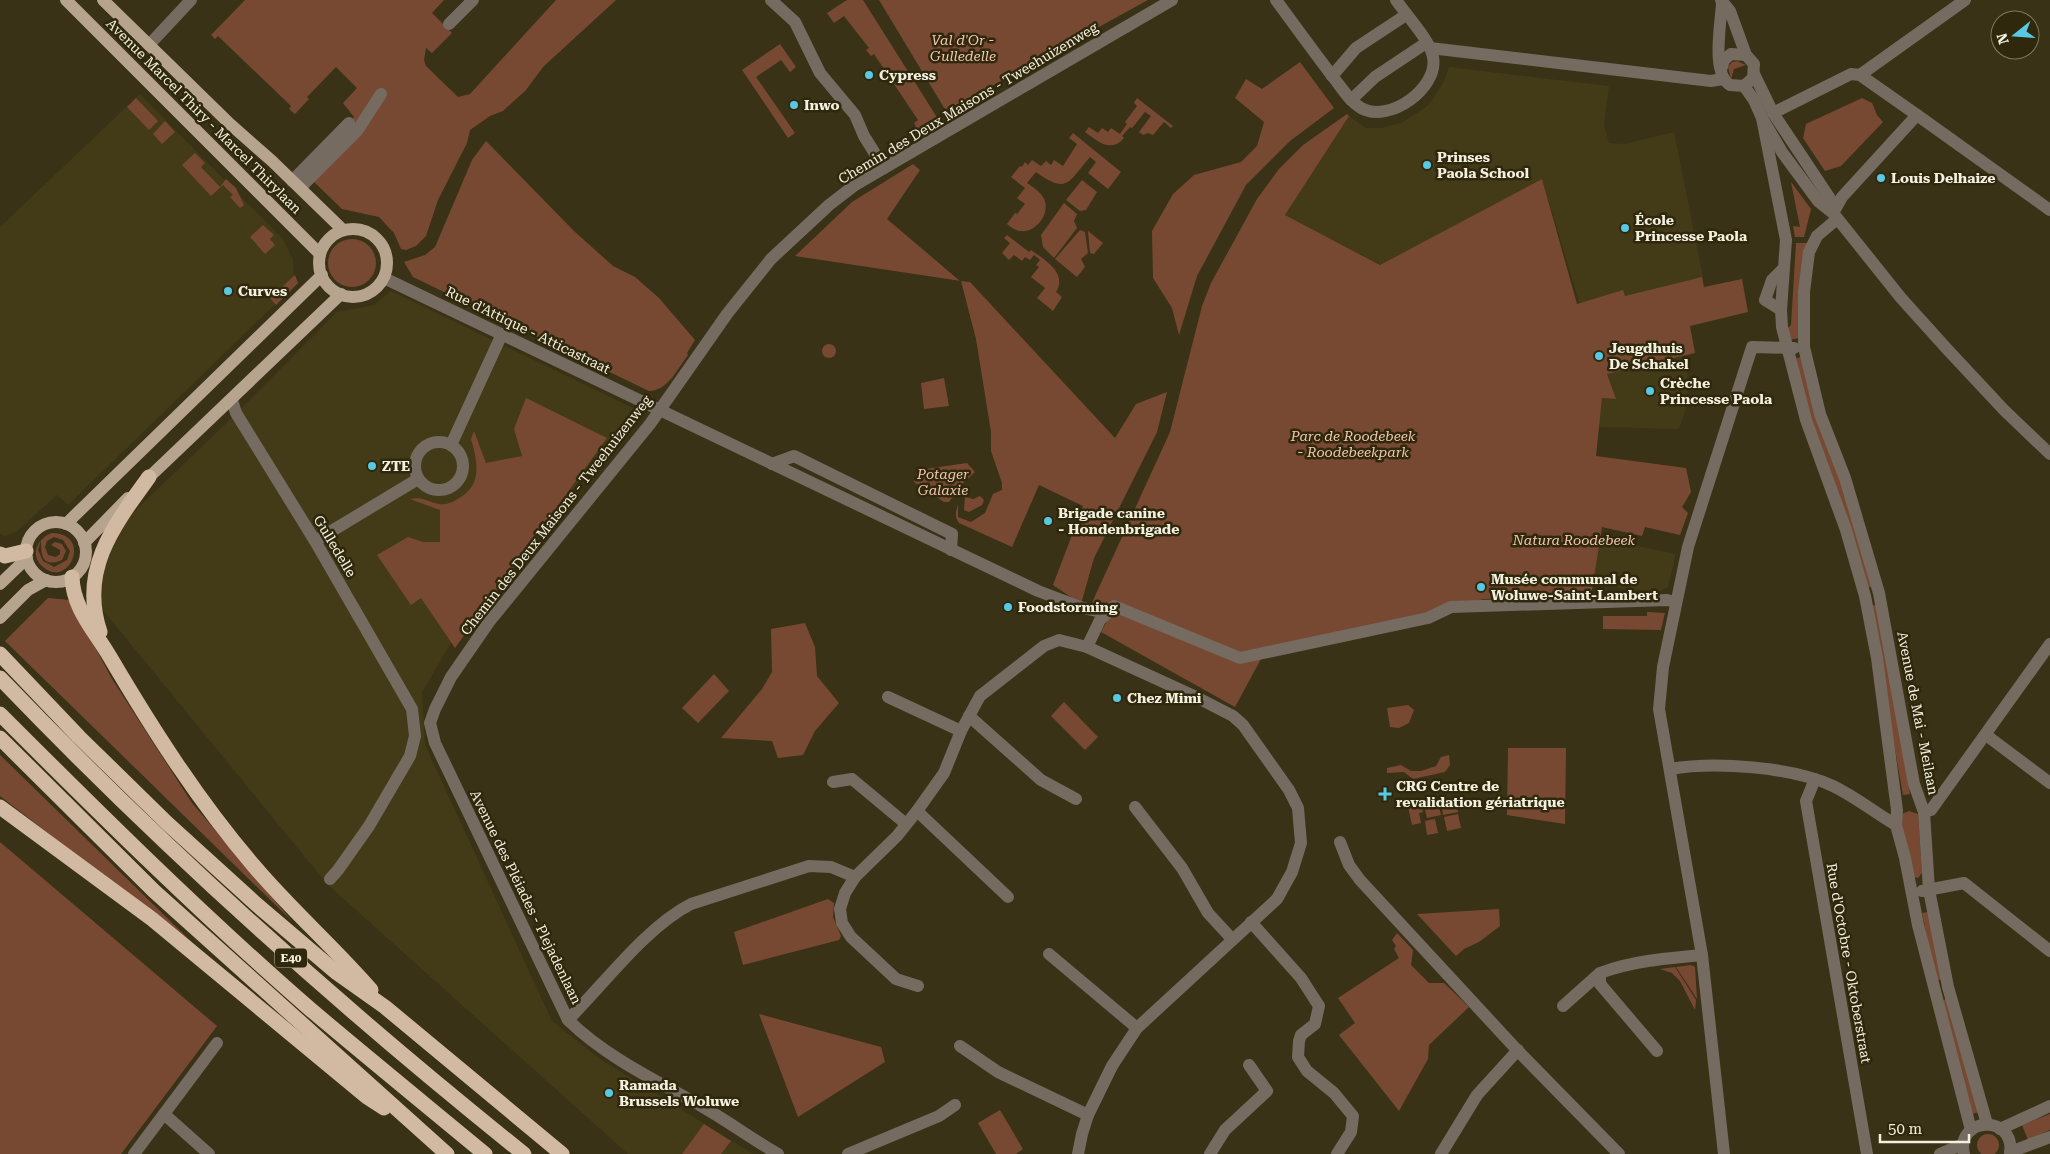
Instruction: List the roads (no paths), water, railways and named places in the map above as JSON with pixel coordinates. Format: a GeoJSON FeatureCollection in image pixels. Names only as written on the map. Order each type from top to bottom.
{"type":"FeatureCollection","features":[{"type":"Feature","properties":{"kind":"highway"},"geometry":{"type":"LineString","coordinates":[[105,648],[94,614],[97,576],[102,551],[114,525],[149,477]]}},
{"type":"Feature","properties":{"kind":"highway"},"geometry":{"type":"LineString","coordinates":[[0,554],[5,556],[26,555]]}},
{"type":"Feature","properties":{"kind":"highway"},"geometry":{"type":"LineString","coordinates":[[72,577],[72,588],[77,604],[93,634],[105,648],[138,706],[180,770],[253,865],[292,909],[348,963],[385,1007]]}},
{"type":"Feature","properties":{"kind":"highway","name":"E40"},"geometry":{"type":"LineString","coordinates":[[0,654],[79,737],[195,848],[337,973],[385,1007],[562,1154]]}},
{"type":"Feature","properties":{"kind":"highway","name":"E40"},"geometry":{"type":"LineString","coordinates":[[0,678],[68,749],[253,924],[356,1016],[524,1154]]}},
{"type":"Feature","properties":{"kind":"highway","name":"E40"},"geometry":{"type":"LineString","coordinates":[[0,714],[104,819],[203,913],[310,1009],[485,1154]]}},
{"type":"Feature","properties":{"kind":"highway"},"geometry":{"type":"LineString","coordinates":[[0,738],[154,891],[418,1130],[447,1154]]}},
{"type":"Feature","properties":{"kind":"highway"},"geometry":{"type":"LineString","coordinates":[[0,807],[152,919],[367,1096],[418,1130]]}},
{"type":"Feature","properties":{"kind":"main road","name":"Avenue Marcel Thiry - Marcel Thirylaan"},"geometry":{"type":"LineString","coordinates":[[66,0],[320,254]]}},
{"type":"Feature","properties":{"kind":"main road","name":"Avenue Marcel Thiry - Marcel Thirylaan"},"geometry":{"type":"LineString","coordinates":[[103,0],[230,124],[298,182],[343,230]]}},
{"type":"Feature","properties":{"kind":"main road"},"geometry":{"type":"LineString","coordinates":[[358,229],[377,239],[387,258],[384,278],[375,289],[362,296],[341,294],[330,288],[322,275],[320,254],[329,239],[343,230],[358,229]]}},
{"type":"Feature","properties":{"kind":"main road"},"geometry":{"type":"LineString","coordinates":[[66,524],[322,275]]}},
{"type":"Feature","properties":{"kind":"main road"},"geometry":{"type":"LineString","coordinates":[[84,542],[149,477],[232,400],[341,294]]}},
{"type":"Feature","properties":{"kind":"main road"},"geometry":{"type":"LineString","coordinates":[[0,584],[26,555],[31,535],[46,523],[66,524],[76,530],[84,542],[84,562],[72,577],[64,581],[46,580],[34,572],[26,555]]}},
{"type":"Feature","properties":{"kind":"main road"},"geometry":{"type":"LineString","coordinates":[[2,616],[28,590],[46,580]]}},
{"type":"Feature","properties":{"kind":"street"},"geometry":{"type":"LineString","coordinates":[[149,45],[191,0]]}},
{"type":"Feature","properties":{"kind":"street"},"geometry":{"type":"LineString","coordinates":[[449,24],[473,0]]}},
{"type":"Feature","properties":{"kind":"street"},"geometry":{"type":"LineString","coordinates":[[770,0],[795,22],[820,73],[855,115],[864,136],[884,168]]}},
{"type":"Feature","properties":{"kind":"street","name":"Chemin des Deux Maisons - Tweehuizenweg"},"geometry":{"type":"LineString","coordinates":[[430,724],[435,708],[451,677],[489,622],[660,410],[727,314],[771,259],[829,205],[855,185],[1172,0]]}},
{"type":"Feature","properties":{"kind":"street"},"geometry":{"type":"LineString","coordinates":[[1276,0],[1352,100],[1370,112],[1385,113],[1409,102],[1419,92],[1429,77],[1434,60],[1428,45],[1396,0]]}},
{"type":"Feature","properties":{"kind":"street"},"geometry":{"type":"LineString","coordinates":[[1768,115],[1851,74],[1860,74],[1965,0]]}},
{"type":"Feature","properties":{"kind":"street"},"geometry":{"type":"LineString","coordinates":[[1722,1],[1730,11],[1746,55],[1754,64],[1754,74],[1782,152],[1815,196],[1835,216],[1914,312],[2004,410],[2050,454]]}},
{"type":"Feature","properties":{"kind":"street"},"geometry":{"type":"LineString","coordinates":[[1722,1],[1718,57],[1722,74],[1732,86],[1744,86],[1751,81],[1754,74]]}},
{"type":"Feature","properties":{"kind":"street"},"geometry":{"type":"LineString","coordinates":[[1332,76],[1356,48],[1406,15]]}},
{"type":"Feature","properties":{"kind":"street"},"geometry":{"type":"LineString","coordinates":[[1352,100],[1375,77],[1428,45],[1711,81],[1722,74],[1724,60],[1731,54],[1746,55]]}},
{"type":"Feature","properties":{"kind":"street"},"geometry":{"type":"LineString","coordinates":[[1860,74],[2050,210]]}},
{"type":"Feature","properties":{"kind":"street"},"geometry":{"type":"LineString","coordinates":[[1744,86],[1768,115],[1786,240],[1781,310],[1782,327],[1806,420],[1846,530],[1865,596],[1877,658],[1897,810],[1896,825],[1933,991],[1971,1130],[1963,1149],[1940,1154]]}},
{"type":"Feature","properties":{"kind":"street"},"geometry":{"type":"LineString","coordinates":[[298,182],[357,130],[381,94]]}},
{"type":"Feature","properties":{"kind":"street","name":"Avenue de Mai - Meilaan"},"geometry":{"type":"LineString","coordinates":[[1917,115],[1842,197],[1835,216],[1817,236],[1809,252],[1804,292],[1804,347],[1820,414],[1845,478],[1879,593],[1914,784],[1922,808],[1929,890],[1948,987],[1987,1124]]}},
{"type":"Feature","properties":{"kind":"street"},"geometry":{"type":"LineString","coordinates":[[298,182],[349,123]]}},
{"type":"Feature","properties":{"kind":"street"},"geometry":{"type":"LineString","coordinates":[[1781,310],[1766,300],[1772,280],[1784,268]]}},
{"type":"Feature","properties":{"kind":"street","name":"Rue d'Attique - Atticastraat"},"geometry":{"type":"LineString","coordinates":[[384,278],[1038,591],[1083,608],[1108,612],[1114,606],[1240,658],[1428,618],[1451,607],[1667,600],[1676,602]]}},
{"type":"Feature","properties":{"kind":"street"},"geometry":{"type":"LineString","coordinates":[[451,446],[502,334]]}},
{"type":"Feature","properties":{"kind":"street"},"geometry":{"type":"LineString","coordinates":[[1724,1154],[1702,955],[1659,709],[1662,667],[1690,541],[1752,347],[1760,345],[1787,348],[1804,347]]}},
{"type":"Feature","properties":{"kind":"street","name":"Gulledelle"},"geometry":{"type":"LineString","coordinates":[[232,400],[236,413],[314,541],[412,709],[415,736],[410,756],[369,826],[338,870],[330,878]]}},
{"type":"Feature","properties":{"kind":"street"},"geometry":{"type":"LineString","coordinates":[[437,442],[451,446],[459,453],[463,464],[461,475],[456,483],[448,489],[434,490],[422,484],[418,479],[414,466],[416,458],[423,448],[437,442]]}},
{"type":"Feature","properties":{"kind":"street"},"geometry":{"type":"LineString","coordinates":[[314,541],[418,479]]}},
{"type":"Feature","properties":{"kind":"street"},"geometry":{"type":"LineString","coordinates":[[1865,596],[1879,593]]}},
{"type":"Feature","properties":{"kind":"street"},"geometry":{"type":"LineString","coordinates":[[1087,647],[1100,620],[1108,612]]}},
{"type":"Feature","properties":{"kind":"street"},"geometry":{"type":"LineString","coordinates":[[918,986],[896,979],[851,937],[842,923],[840,909],[845,893],[855,877],[917,812],[944,773],[961,731],[980,696],[1044,646],[1059,640],[1087,647],[1233,716],[1243,725],[1289,790],[1298,808],[1301,842],[1292,872],[1277,899],[1137,1028],[1112,1066],[1088,1115],[1078,1154]]}},
{"type":"Feature","properties":{"kind":"street"},"geometry":{"type":"LineString","coordinates":[[1897,810],[1903,804],[1912,802],[1922,808],[1931,810],[2050,644]]}},
{"type":"Feature","properties":{"kind":"street"},"geometry":{"type":"LineString","coordinates":[[888,697],[961,731]]}},
{"type":"Feature","properties":{"kind":"street"},"geometry":{"type":"LineString","coordinates":[[970,716],[1042,780],[1076,799]]}},
{"type":"Feature","properties":{"kind":"street","name":"Avenue des Pléiades - Plejadenlaan"},"geometry":{"type":"LineString","coordinates":[[430,724],[442,758],[568,1020],[586,1038],[607,1052],[706,1109],[778,1154]]}},
{"type":"Feature","properties":{"kind":"street"},"geometry":{"type":"LineString","coordinates":[[1986,735],[2050,783]]}},
{"type":"Feature","properties":{"kind":"street"},"geometry":{"type":"LineString","coordinates":[[1670,768],[1762,767],[1816,779],[1853,797],[1896,825]]}},
{"type":"Feature","properties":{"kind":"street"},"geometry":{"type":"LineString","coordinates":[[833,782],[852,779],[906,824]]}},
{"type":"Feature","properties":{"kind":"street","name":"Rue d'Octobre - Oktoberstraat"},"geometry":{"type":"LineString","coordinates":[[1816,779],[1806,801],[1867,1154]]}},
{"type":"Feature","properties":{"kind":"street"},"geometry":{"type":"LineString","coordinates":[[1135,807],[1182,868],[1208,913],[1232,939]]}},
{"type":"Feature","properties":{"kind":"street"},"geometry":{"type":"LineString","coordinates":[[917,812],[1008,897]]}},
{"type":"Feature","properties":{"kind":"street"},"geometry":{"type":"LineString","coordinates":[[1340,842],[1349,865],[1360,880],[1518,1050],[1619,1154]]}},
{"type":"Feature","properties":{"kind":"street"},"geometry":{"type":"LineString","coordinates":[[568,1020],[635,950],[676,912],[691,904],[808,866],[830,867],[855,877]]}},
{"type":"Feature","properties":{"kind":"street"},"geometry":{"type":"LineString","coordinates":[[1912,893],[1964,883],[2050,951]]}},
{"type":"Feature","properties":{"kind":"street"},"geometry":{"type":"LineString","coordinates":[[1251,922],[1301,978],[1319,1006],[1314,1024],[1301,1035],[1298,1057],[1307,1071],[1334,1093],[1353,1116],[1351,1132],[1337,1154]]}},
{"type":"Feature","properties":{"kind":"street"},"geometry":{"type":"LineString","coordinates":[[1049,954],[1137,1028]]}},
{"type":"Feature","properties":{"kind":"street"},"geometry":{"type":"LineString","coordinates":[[1563,1006],[1600,973],[1613,968],[1670,958],[1702,955]]}},
{"type":"Feature","properties":{"kind":"street"},"geometry":{"type":"LineString","coordinates":[[1600,973],[1600,984],[1657,1051]]}},
{"type":"Feature","properties":{"kind":"street"},"geometry":{"type":"LineString","coordinates":[[1933,991],[1948,987]]}},
{"type":"Feature","properties":{"kind":"street"},"geometry":{"type":"LineString","coordinates":[[134,1154],[217,1043]]}},
{"type":"Feature","properties":{"kind":"street"},"geometry":{"type":"LineString","coordinates":[[960,1046],[998,1072],[1088,1115]]}},
{"type":"Feature","properties":{"kind":"street"},"geometry":{"type":"LineString","coordinates":[[1441,1154],[1477,1095],[1518,1050]]}},
{"type":"Feature","properties":{"kind":"street"},"geometry":{"type":"LineString","coordinates":[[1210,1154],[1225,1130],[1267,1092],[1249,1065]]}},
{"type":"Feature","properties":{"kind":"street"},"geometry":{"type":"LineString","coordinates":[[848,1154],[939,1116],[955,1105]]}},
{"type":"Feature","properties":{"kind":"street"},"geometry":{"type":"LineString","coordinates":[[2000,1129],[2050,1106]]}},
{"type":"Feature","properties":{"kind":"street"},"geometry":{"type":"LineString","coordinates":[[164,1114],[209,1154]]}},
{"type":"Feature","properties":{"kind":"street"},"geometry":{"type":"LineString","coordinates":[[1971,1130],[1987,1124],[2000,1129],[2007,1136],[2010,1153],[2050,1136]]}},
{"type":"Feature","properties":{"kind":"place","name":"Cypress"},"geometry":{"type":"Point","coordinates":[869,75]}},
{"type":"Feature","properties":{"kind":"place","name":"Inwo"},"geometry":{"type":"Point","coordinates":[794,105]}},
{"type":"Feature","properties":{"kind":"place","name":"Prinses Paola School"},"geometry":{"type":"Point","coordinates":[1427,165]}},
{"type":"Feature","properties":{"kind":"place","name":"Louis Delhaize"},"geometry":{"type":"Point","coordinates":[1881,178]}},
{"type":"Feature","properties":{"kind":"place","name":"École Princesse Paola"},"geometry":{"type":"Point","coordinates":[1625,228]}},
{"type":"Feature","properties":{"kind":"place","name":"Curves"},"geometry":{"type":"Point","coordinates":[228,291]}},
{"type":"Feature","properties":{"kind":"place","name":"Jeugdhuis De Schakel"},"geometry":{"type":"Point","coordinates":[1599,356]}},
{"type":"Feature","properties":{"kind":"place","name":"Crèche Princesse Paola"},"geometry":{"type":"Point","coordinates":[1650,391]}},
{"type":"Feature","properties":{"kind":"place","name":"ZTE"},"geometry":{"type":"Point","coordinates":[372,466]}},
{"type":"Feature","properties":{"kind":"place","name":"Brigade canine - Hondenbrigade"},"geometry":{"type":"Point","coordinates":[1048,521]}},
{"type":"Feature","properties":{"kind":"place","name":"Musée communal de Woluwe-Saint-Lambert"},"geometry":{"type":"Point","coordinates":[1481,587]}},
{"type":"Feature","properties":{"kind":"place","name":"Foodstorming"},"geometry":{"type":"Point","coordinates":[1008,607]}},
{"type":"Feature","properties":{"kind":"place","name":"Chez Mimi"},"geometry":{"type":"Point","coordinates":[1117,698]}},
{"type":"Feature","properties":{"kind":"place","name":"CRG Centre de revalidation gériatrique"},"geometry":{"type":"Point","coordinates":[1385,794]}},
{"type":"Feature","properties":{"kind":"place","name":"Ramada Brussels Woluwe"},"geometry":{"type":"Point","coordinates":[609,1093]}},
{"type":"Feature","properties":{"kind":"park label","name":"Val d'Or - Gulledelle"},"geometry":{"type":"Point","coordinates":[963,48]}},
{"type":"Feature","properties":{"kind":"park label","name":"Parc de Roodebeek - Roodebeekpark"},"geometry":{"type":"Point","coordinates":[1353,444]}},
{"type":"Feature","properties":{"kind":"park label","name":"Potager Galaxie"},"geometry":{"type":"Point","coordinates":[943,482]}},
{"type":"Feature","properties":{"kind":"park label","name":"Natura Roodebeek"},"geometry":{"type":"Point","coordinates":[1574,540]}}]}
